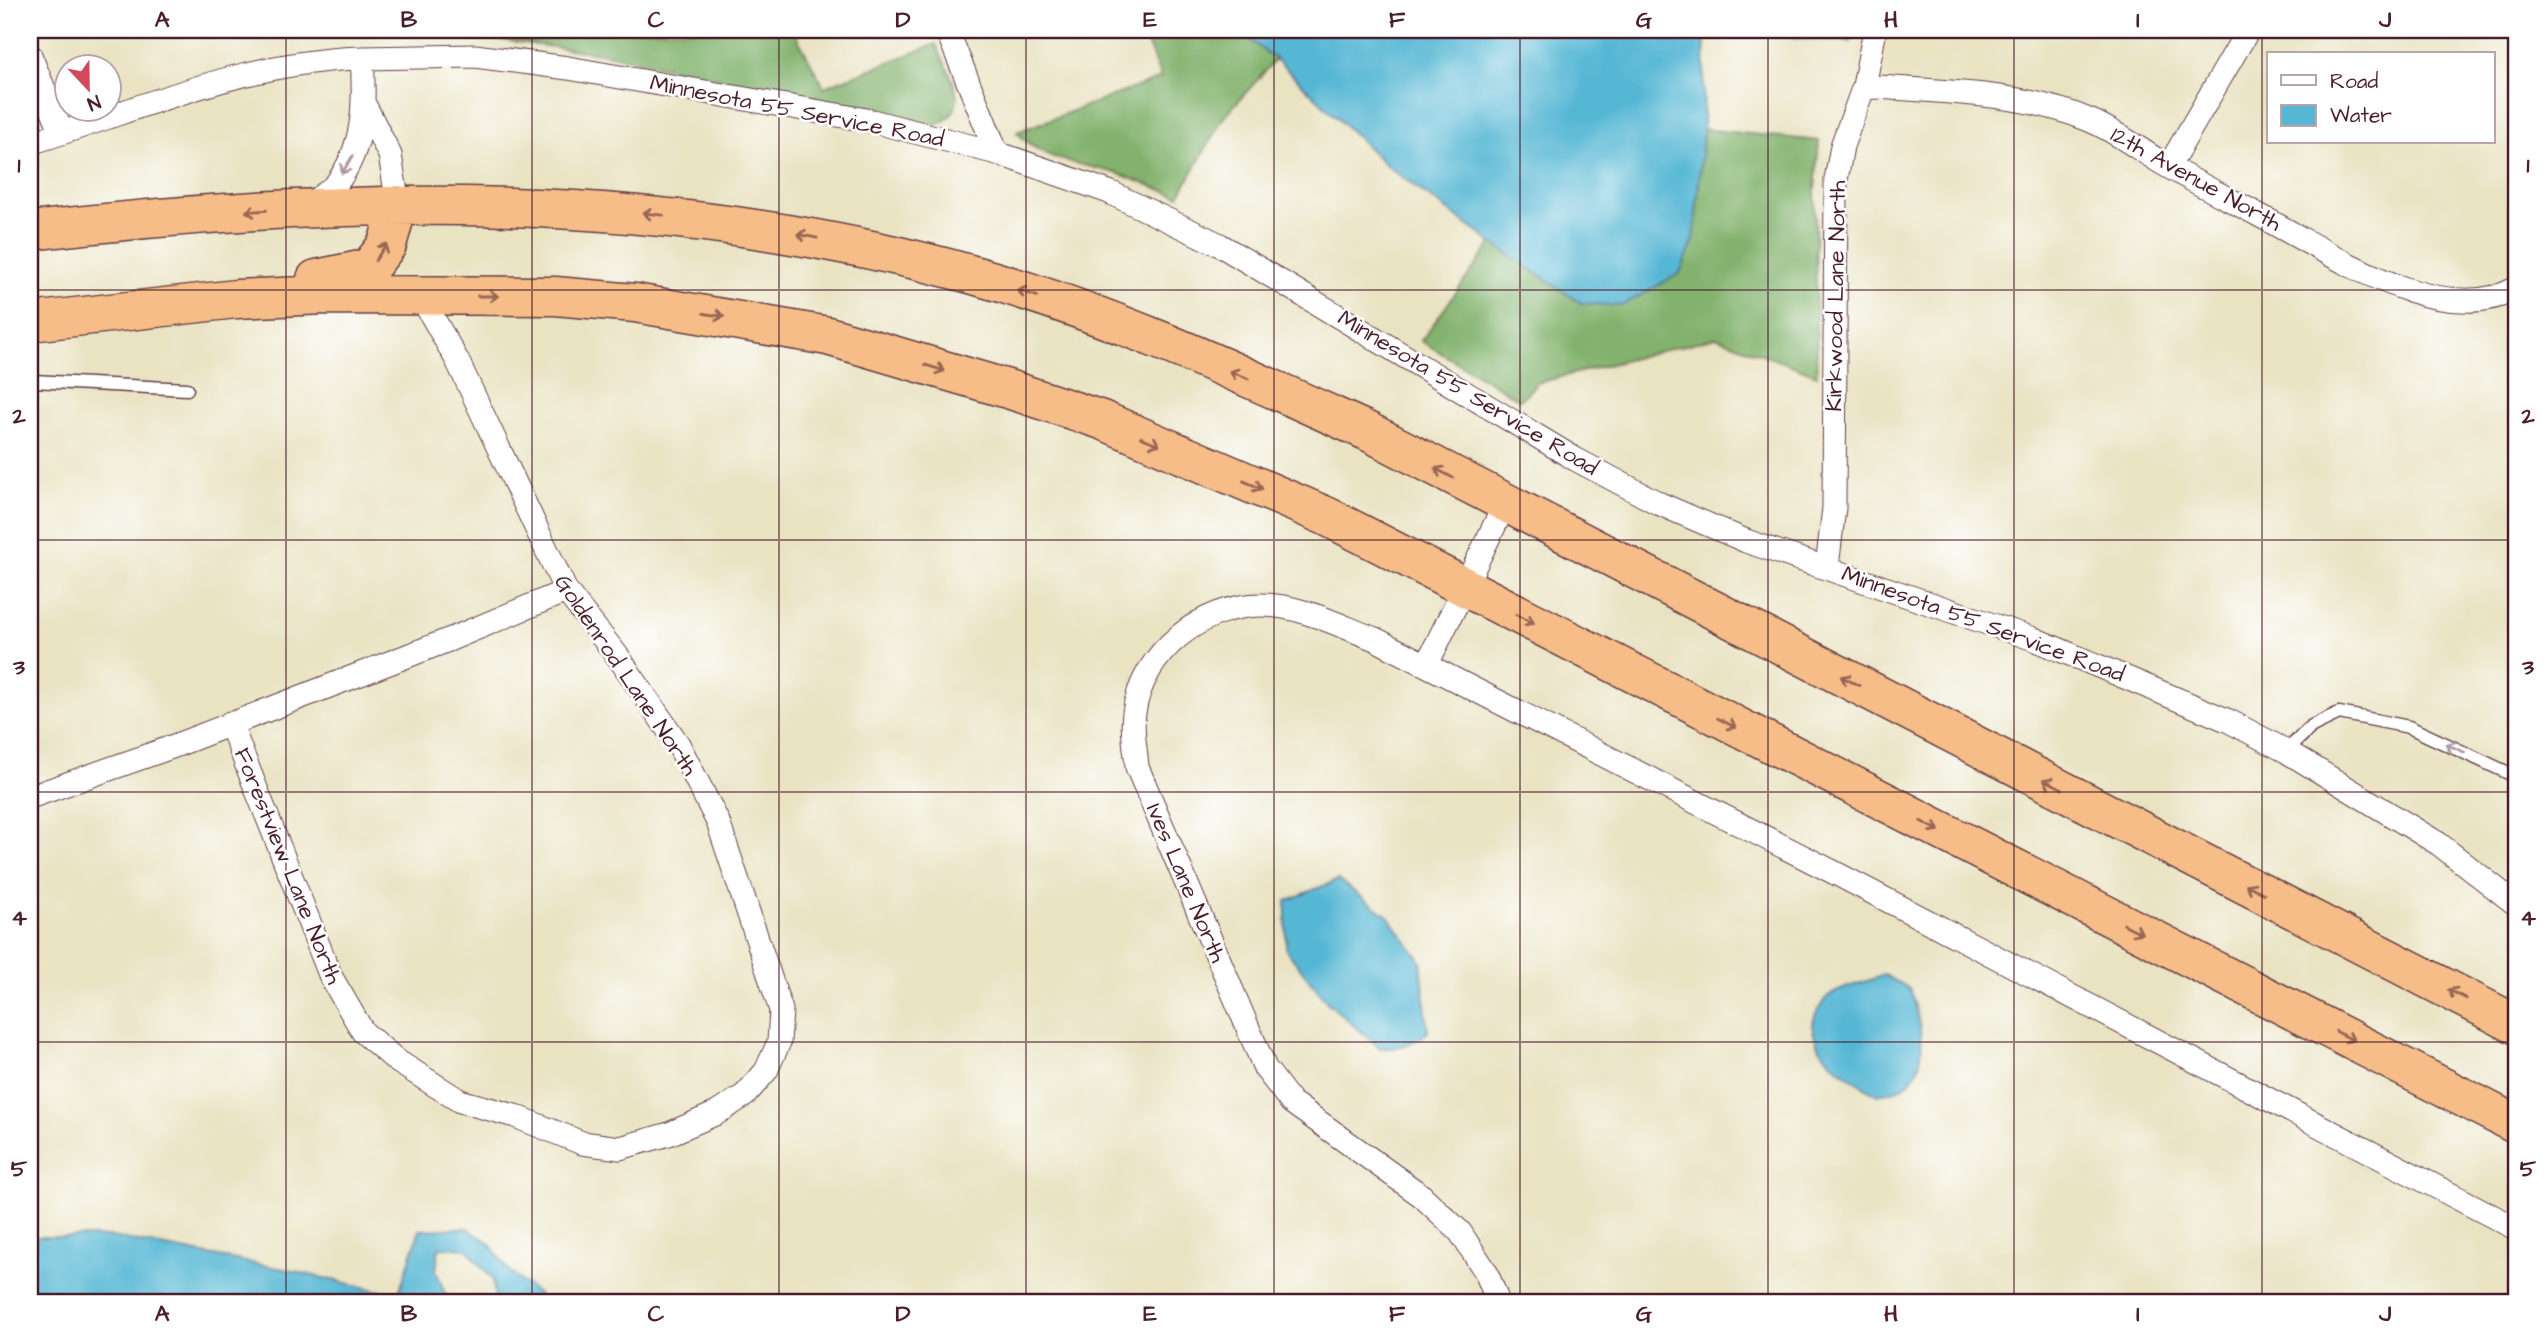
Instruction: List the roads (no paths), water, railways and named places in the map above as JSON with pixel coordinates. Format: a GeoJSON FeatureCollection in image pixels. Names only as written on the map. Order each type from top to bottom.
{"type":"FeatureCollection","features":[{"type":"Feature","properties":{"kind":"highway"},"geometry":{"type":"LineString","coordinates":[[86,316],[97,300],[118,295],[318,279],[369,268],[387,245],[398,205]]}},
{"type":"Feature","properties":{"kind":"highway"},"geometry":{"type":"LineString","coordinates":[[30,231],[304,208],[398,205],[513,206],[660,215],[759,227],[866,247],[974,275],[1078,310],[1275,390],[1368,432],[2517,1025]]}},
{"type":"Feature","properties":{"kind":"highway"},"geometry":{"type":"LineString","coordinates":[[30,322],[236,299],[420,295],[555,296],[635,303],[828,336],[1102,420],[1326,516],[2517,1125]]}},
{"type":"Feature","properties":{"kind":"street"},"geometry":{"type":"LineString","coordinates":[[947,30],[997,153]]}},
{"type":"Feature","properties":{"kind":"street","name":"Kirkwood Lane North"},"geometry":{"type":"LineString","coordinates":[[1826,567],[1834,508],[1836,180],[1842,146],[1864,86],[1875,30]]}},
{"type":"Feature","properties":{"kind":"street"},"geometry":{"type":"LineString","coordinates":[[2169,166],[2248,30]]}},
{"type":"Feature","properties":{"kind":"street"},"geometry":{"type":"LineString","coordinates":[[30,55],[62,133]]}},
{"type":"Feature","properties":{"kind":"street","name":"Minnesota 55 Service Road"},"geometry":{"type":"LineString","coordinates":[[30,143],[245,73],[314,59],[475,56],[569,68],[872,121],[997,153],[1109,192],[1220,245],[1575,459],[1660,504],[1746,541],[2095,663],[2229,721],[2286,751],[2439,844],[2517,905]]}},
{"type":"Feature","properties":{"kind":"street"},"geometry":{"type":"LineString","coordinates":[[304,208],[335,185],[355,152],[365,106],[362,58]]}},
{"type":"Feature","properties":{"kind":"street","name":"12th Avenue North"},"geometry":{"type":"LineString","coordinates":[[1864,86],[1989,97],[2054,107],[2091,121],[2385,282],[2452,299],[2494,297],[2517,288]]}},
{"type":"Feature","properties":{"kind":"street"},"geometry":{"type":"LineString","coordinates":[[365,106],[390,155],[398,205]]}},
{"type":"Feature","properties":{"kind":"street","name":"Goldenrod Lane North"},"geometry":{"type":"LineString","coordinates":[[420,295],[457,360],[566,591],[619,658],[678,744],[718,822],[781,1010],[779,1042],[771,1062],[745,1095],[717,1113],[669,1134],[620,1148],[582,1143]]}},
{"type":"Feature","properties":{"kind":"street"},"geometry":{"type":"LineString","coordinates":[[1427,664],[1505,504]]}},
{"type":"Feature","properties":{"kind":"street","name":"Forestview Lane North"},"geometry":{"type":"LineString","coordinates":[[566,591],[451,639],[230,723],[331,977],[363,1032],[397,1061],[460,1101],[515,1116],[582,1143]]}},
{"type":"Feature","properties":{"kind":"street","name":"Ives Lane North"},"geometry":{"type":"LineString","coordinates":[[1498,1302],[1486,1272],[1460,1232],[1422,1196],[1291,1102],[1265,1068],[1137,767],[1134,713],[1152,664],[1184,630],[1222,611],[1262,605],[1299,611],[1375,639],[2516,1227]]}},
{"type":"Feature","properties":{"kind":"street"},"geometry":{"type":"LineString","coordinates":[[30,797],[230,723]]}},
{"type":"Feature","properties":{"kind":"lane"},"geometry":{"type":"LineString","coordinates":[[33,381],[187,389]]}},
{"type":"Feature","properties":{"kind":"lane"},"geometry":{"type":"LineString","coordinates":[[2286,751],[2312,726],[2339,713],[2409,727],[2517,777]]}},
{"type":"Feature","properties":{"kind":"water"},"geometry":{"type":"Polygon","coordinates":[[[1236,30],[1705,30],[1703,129],[1694,240],[1680,273],[1621,306],[1581,303],[1492,243],[1387,166],[1276,59],[1236,30]]]}},
{"type":"Feature","properties":{"kind":"water"},"geometry":{"type":"Polygon","coordinates":[[[1338,880],[1388,916],[1421,961],[1428,1032],[1412,1042],[1399,1047],[1380,1048],[1327,1002],[1286,950],[1286,901],[1338,880]]]}},
{"type":"Feature","properties":{"kind":"water"},"geometry":{"type":"Polygon","coordinates":[[[1884,975],[1910,989],[1920,1026],[1921,1053],[1919,1066],[1904,1086],[1878,1095],[1842,1071],[1820,1049],[1814,1036],[1813,1023],[1827,997],[1884,975]]]}},
{"type":"Feature","properties":{"kind":"water"},"geometry":{"type":"Polygon","coordinates":[[[467,1228],[489,1243],[510,1272],[539,1295],[536,1302],[495,1302],[493,1280],[467,1249],[439,1247],[436,1270],[448,1302],[30,1302],[30,1237],[112,1237],[289,1270],[398,1295],[420,1230],[467,1228]]]}}]}
